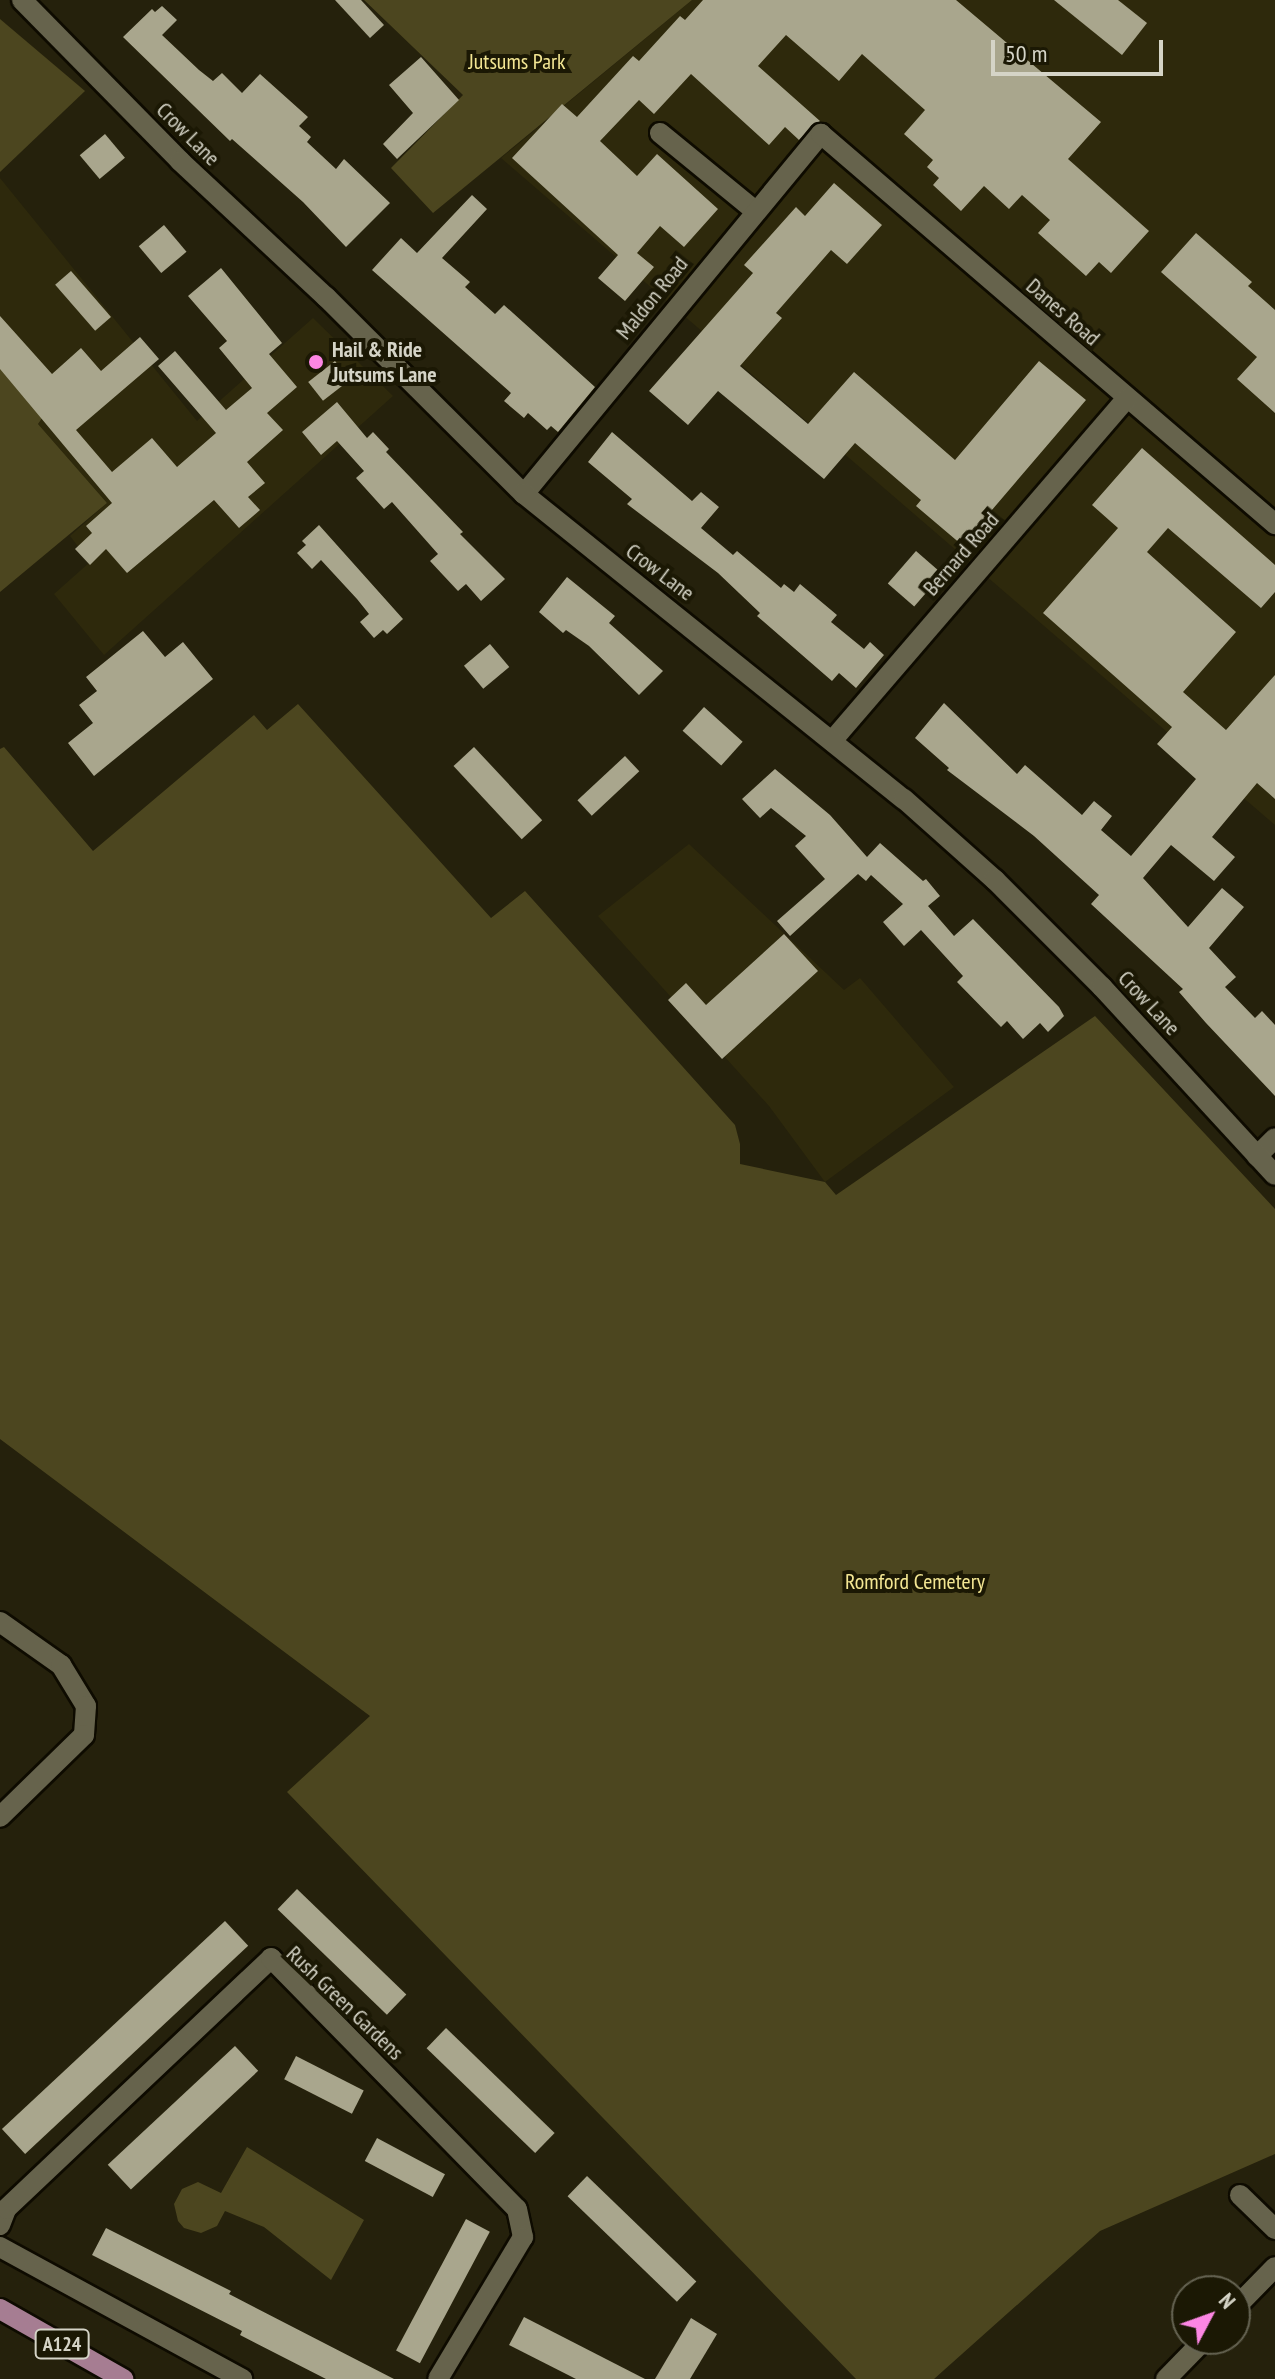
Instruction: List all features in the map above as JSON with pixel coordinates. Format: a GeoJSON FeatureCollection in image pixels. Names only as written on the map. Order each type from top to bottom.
{"type":"FeatureCollection","features":[{"type":"Feature","properties":{"kind":"main road","name":"A124"},"geometry":{"type":"LineString","coordinates":[[0,2309],[123,2379]]}},
{"type":"Feature","properties":{"kind":"street","name":"Crow Lane"},"geometry":{"type":"LineString","coordinates":[[22,0],[180,161],[326,297],[524,494],[938,826],[1102,987],[1275,1175]]}},
{"type":"Feature","properties":{"kind":"street"},"geometry":{"type":"LineString","coordinates":[[660,133],[754,210]]}},
{"type":"Feature","properties":{"kind":"street","name":"Maldon Road"},"geometry":{"type":"LineString","coordinates":[[524,494],[754,210],[821,134]]}},
{"type":"Feature","properties":{"kind":"street","name":"Danes Road"},"geometry":{"type":"LineString","coordinates":[[821,134],[1275,524]]}},
{"type":"Feature","properties":{"kind":"street","name":"Bernard Road"},"geometry":{"type":"LineString","coordinates":[[832,741],[1127,398]]}},
{"type":"Feature","properties":{"kind":"street"},"geometry":{"type":"LineString","coordinates":[[1257,1156],[1275,1138]]}},
{"type":"Feature","properties":{"kind":"street"},"geometry":{"type":"LineString","coordinates":[[0,1622],[61,1665],[86,1706],[84,1735],[0,1817]]}},
{"type":"Feature","properties":{"kind":"street","name":"Rush Green Gardens"},"geometry":{"type":"LineString","coordinates":[[0,2225],[6,2209],[271,1958],[517,2209],[523,2237],[438,2379]]}},
{"type":"Feature","properties":{"kind":"street"},"geometry":{"type":"LineString","coordinates":[[1240,2195],[1275,2229]]}},
{"type":"Feature","properties":{"kind":"street"},"geometry":{"type":"LineString","coordinates":[[0,2247],[242,2379]]}},
{"type":"Feature","properties":{"kind":"street"},"geometry":{"type":"LineString","coordinates":[[1251,2292],[1275,2267]]}},
{"type":"Feature","properties":{"kind":"street"},"geometry":{"type":"LineString","coordinates":[[1166,2379],[1189,2355]]}},
{"type":"Feature","properties":{"kind":"shaded area"},"geometry":{"type":"Polygon","coordinates":[[[692,0],[1275,0],[1275,825],[501,158],[692,0]]]}},
{"type":"Feature","properties":{"kind":"shaded area"},"geometry":{"type":"Polygon","coordinates":[[[0,178],[197,421],[313,318],[393,396],[104,655],[54,594],[90,562],[70,536],[107,503],[38,424],[43,418],[0,367],[0,178]]]}},
{"type":"Feature","properties":{"kind":"shaded area"},"geometry":{"type":"Polygon","coordinates":[[[689,844],[844,990],[860,978],[954,1087],[825,1182],[769,1106],[598,916],[689,844]]]}},
{"type":"Feature","properties":{"kind":"green space","name":"Jutsums Park"},"geometry":{"type":"Polygon","coordinates":[[[364,0],[692,0],[433,213],[391,168],[463,95],[364,0]]]}},
{"type":"Feature","properties":{"kind":"green space"},"geometry":{"type":"Polygon","coordinates":[[[0,19],[85,91],[0,172],[0,19]]]}},
{"type":"Feature","properties":{"kind":"green space"},"geometry":{"type":"Polygon","coordinates":[[[0,367],[43,417],[38,424],[107,503],[0,592],[0,367]]]}},
{"type":"Feature","properties":{"kind":"green space","name":"Romford Cemetery"},"geometry":{"type":"Polygon","coordinates":[[[298,704],[491,918],[525,891],[735,1125],[740,1144],[740,1164],[825,1182],[836,1195],[1095,1016],[1275,1209],[1275,2154],[1100,2231],[934,2379],[856,2379],[287,1792],[370,1716],[0,1439],[0,749],[4,747],[93,851],[254,715],[267,730],[298,704]]]}},
{"type":"Feature","properties":{"kind":"green space"},"geometry":{"type":"Polygon","coordinates":[[[247,2147],[364,2220],[331,2280],[264,2227],[225,2211],[217,2226],[201,2233],[184,2228],[178,2221],[174,2204],[182,2189],[198,2182],[221,2193],[247,2147]]]}},
{"type":"Feature","properties":{"kind":"building"},"geometry":{"type":"Polygon","coordinates":[[[335,0],[361,0],[384,25],[370,38],[335,0]]]}},
{"type":"Feature","properties":{"kind":"building"},"geometry":{"type":"Polygon","coordinates":[[[703,0],[956,0],[1101,122],[1068,159],[1149,231],[1111,273],[1099,262],[1086,276],[1038,233],[1050,220],[1022,195],[1009,209],[984,186],[961,211],[933,185],[939,178],[927,167],[933,160],[904,134],[925,110],[862,54],[839,81],[786,35],[758,66],[820,121],[799,140],[785,127],[769,145],[691,74],[654,114],[639,100],[600,141],[637,176],[657,154],[718,209],[684,247],[660,226],[637,253],[654,267],[625,301],[598,278],[618,255],[512,158],[562,104],[577,117],[633,56],[639,61],[680,16],[685,20],[703,0]]]}},
{"type":"Feature","properties":{"kind":"building"},"geometry":{"type":"Polygon","coordinates":[[[1054,0],[1118,0],[1147,23],[1122,55],[1054,0]]]}},
{"type":"Feature","properties":{"kind":"building"},"geometry":{"type":"Polygon","coordinates":[[[162,6],[177,20],[162,35],[199,70],[213,81],[222,73],[242,93],[260,74],[308,117],[299,126],[311,137],[307,142],[336,169],[344,159],[390,203],[346,247],[303,202],[232,139],[230,141],[123,37],[152,9],[155,12],[162,6]]]}},
{"type":"Feature","properties":{"kind":"building"},"geometry":{"type":"Polygon","coordinates":[[[421,57],[459,100],[397,159],[383,144],[413,113],[389,85],[421,57]]]}},
{"type":"Feature","properties":{"kind":"building"},"geometry":{"type":"Polygon","coordinates":[[[105,134],[125,158],[100,179],[80,155],[105,134]]]}},
{"type":"Feature","properties":{"kind":"building"},"geometry":{"type":"Polygon","coordinates":[[[834,183],[882,225],[847,264],[831,250],[776,313],[782,318],[740,366],[808,424],[854,372],[955,460],[1039,361],[1086,400],[962,545],[916,506],[921,500],[855,443],[824,479],[718,391],[688,425],[649,391],[753,273],[744,265],[796,207],[805,216],[834,183]]]}},
{"type":"Feature","properties":{"kind":"building"},"geometry":{"type":"Polygon","coordinates":[[[472,195],[487,209],[442,258],[470,282],[465,287],[495,314],[504,305],[595,387],[558,432],[551,426],[547,430],[528,413],[524,418],[504,401],[511,393],[372,270],[401,238],[417,253],[472,195]]]}},
{"type":"Feature","properties":{"kind":"building"},"geometry":{"type":"Polygon","coordinates":[[[164,225],[186,252],[161,273],[139,246],[164,225]]]}},
{"type":"Feature","properties":{"kind":"building"},"geometry":{"type":"Polygon","coordinates":[[[1196,233],[1252,282],[1248,286],[1275,310],[1275,413],[1237,379],[1257,357],[1161,272],[1196,233]]]}},
{"type":"Feature","properties":{"kind":"building"},"geometry":{"type":"Polygon","coordinates":[[[221,268],[282,343],[269,354],[297,387],[267,413],[283,430],[247,462],[265,483],[248,497],[260,510],[239,528],[214,500],[127,573],[106,549],[90,565],[75,549],[92,533],[86,526],[112,503],[0,369],[0,316],[52,374],[81,348],[101,371],[140,337],[159,359],[76,430],[112,472],[152,438],[177,467],[216,433],[158,366],[175,351],[226,410],[252,388],[219,348],[227,341],[188,296],[221,268]]]}},
{"type":"Feature","properties":{"kind":"building"},"geometry":{"type":"Polygon","coordinates":[[[71,271],[111,317],[95,331],[55,285],[71,271]]]}},
{"type":"Feature","properties":{"kind":"building"},"geometry":{"type":"Polygon","coordinates":[[[335,361],[350,380],[323,401],[308,382],[335,361]]]}},
{"type":"Feature","properties":{"kind":"building"},"geometry":{"type":"Polygon","coordinates":[[[337,402],[367,438],[373,432],[389,449],[386,452],[505,579],[481,601],[466,584],[458,591],[430,561],[438,554],[392,502],[384,509],[356,478],[364,471],[337,441],[321,455],[302,432],[337,402]]]}},
{"type":"Feature","properties":{"kind":"building"},"geometry":{"type":"Polygon","coordinates":[[[612,432],[692,501],[701,492],[719,507],[701,528],[733,555],[737,551],[781,588],[784,584],[794,592],[800,584],[837,615],[831,622],[864,649],[870,642],[884,655],[856,688],[839,673],[832,681],[757,616],[760,613],[718,573],[627,504],[632,499],[588,462],[612,432]]]}},
{"type":"Feature","properties":{"kind":"building"},"geometry":{"type":"Polygon","coordinates":[[[1142,448],[1275,565],[1275,592],[1261,608],[1168,528],[1147,552],[1236,632],[1183,692],[1226,730],[1275,675],[1275,799],[1257,783],[1212,837],[1235,857],[1214,881],[1171,845],[1143,878],[1188,927],[1222,888],[1244,907],[1209,948],[1236,977],[1225,987],[1255,1018],[1262,1011],[1275,1025],[1275,1096],[1179,992],[1183,989],[1091,904],[1099,895],[1034,836],[947,770],[949,768],[915,738],[944,703],[1017,774],[1025,765],[1082,815],[1094,801],[1112,816],[1101,830],[1131,856],[1196,779],[1157,744],[1172,727],[1043,613],[1118,528],[1092,505],[1142,448]]]}},
{"type":"Feature","properties":{"kind":"building"},"geometry":{"type":"Polygon","coordinates":[[[319,525],[403,619],[387,634],[383,630],[374,638],[360,622],[369,614],[357,599],[321,560],[312,569],[297,553],[306,545],[302,541],[319,525]]]}},
{"type":"Feature","properties":{"kind":"building"},"geometry":{"type":"Polygon","coordinates":[[[916,551],[942,574],[914,606],[888,583],[916,551]]]}},
{"type":"Feature","properties":{"kind":"building"},"geometry":{"type":"Polygon","coordinates":[[[567,577],[615,616],[609,623],[663,671],[639,695],[589,646],[566,630],[563,633],[539,612],[567,577]]]}},
{"type":"Feature","properties":{"kind":"building"},"geometry":{"type":"Polygon","coordinates":[[[143,631],[165,657],[183,642],[213,679],[94,776],[68,743],[93,723],[79,705],[97,691],[86,677],[143,631]]]}},
{"type":"Feature","properties":{"kind":"building"},"geometry":{"type":"Polygon","coordinates":[[[490,644],[509,667],[483,689],[464,666],[490,644]]]}},
{"type":"Feature","properties":{"kind":"building"},"geometry":{"type":"Polygon","coordinates":[[[704,707],[743,742],[721,766],[683,731],[704,707]]]}},
{"type":"Feature","properties":{"kind":"building"},"geometry":{"type":"Polygon","coordinates":[[[474,747],[542,820],[522,839],[454,766],[474,747]]]}},
{"type":"Feature","properties":{"kind":"building"},"geometry":{"type":"Polygon","coordinates":[[[625,756],[639,771],[592,816],[577,800],[625,756]]]}},
{"type":"Feature","properties":{"kind":"building"},"geometry":{"type":"Polygon","coordinates":[[[775,769],[830,815],[867,857],[880,843],[923,881],[926,879],[940,896],[928,906],[954,936],[973,919],[1059,1007],[1064,1016],[1048,1032],[1040,1023],[1023,1039],[1007,1021],[1001,1027],[957,982],[963,976],[921,930],[904,946],[883,922],[903,904],[871,875],[866,881],[858,874],[790,936],[777,921],[825,879],[795,846],[806,836],[771,808],[760,818],[742,799],[775,769]]]}},
{"type":"Feature","properties":{"kind":"building"},"geometry":{"type":"Polygon","coordinates":[[[784,934],[818,971],[722,1059],[668,1000],[686,983],[706,1005],[784,934]]]}},
{"type":"Feature","properties":{"kind":"building"},"geometry":{"type":"Polygon","coordinates":[[[297,1889],[406,1995],[387,2015],[278,1909],[297,1889]]]}},
{"type":"Feature","properties":{"kind":"building"},"geometry":{"type":"Polygon","coordinates":[[[225,1921],[248,1946],[25,2154],[2,2129],[225,1921]]]}},
{"type":"Feature","properties":{"kind":"building"},"geometry":{"type":"Polygon","coordinates":[[[446,2028],[555,2133],[535,2153],[427,2048],[446,2028]]]}},
{"type":"Feature","properties":{"kind":"building"},"geometry":{"type":"Polygon","coordinates":[[[235,2046],[258,2071],[131,2190],[108,2165],[235,2046]]]}},
{"type":"Feature","properties":{"kind":"building"},"geometry":{"type":"Polygon","coordinates":[[[296,2056],[364,2091],[352,2114],[284,2079],[296,2056]]]}},
{"type":"Feature","properties":{"kind":"building"},"geometry":{"type":"Polygon","coordinates":[[[377,2138],[445,2174],[433,2197],[365,2161],[377,2138]]]}},
{"type":"Feature","properties":{"kind":"building"},"geometry":{"type":"Polygon","coordinates":[[[587,2176],[696,2282],[677,2302],[568,2196],[587,2176]]]}},
{"type":"Feature","properties":{"kind":"building"},"geometry":{"type":"Polygon","coordinates":[[[466,2219],[490,2232],[420,2363],[396,2351],[466,2219]]]}},
{"type":"Feature","properties":{"kind":"building"},"geometry":{"type":"Polygon","coordinates":[[[106,2228],[394,2379],[326,2379],[240,2335],[242,2331],[92,2255],[106,2228]]]}},
{"type":"Feature","properties":{"kind":"building"},"geometry":{"type":"Polygon","coordinates":[[[524,2317],[645,2379],[576,2379],[509,2345],[524,2317]]]}},
{"type":"Feature","properties":{"kind":"building"},"geometry":{"type":"Polygon","coordinates":[[[691,2318],[717,2334],[690,2379],[655,2379],[691,2318]]]}},
{"type":"Feature","properties":{"kind":"place","name":"Hail & Ride Jutsums Lane"},"geometry":{"type":"Point","coordinates":[316,362]}}]}
